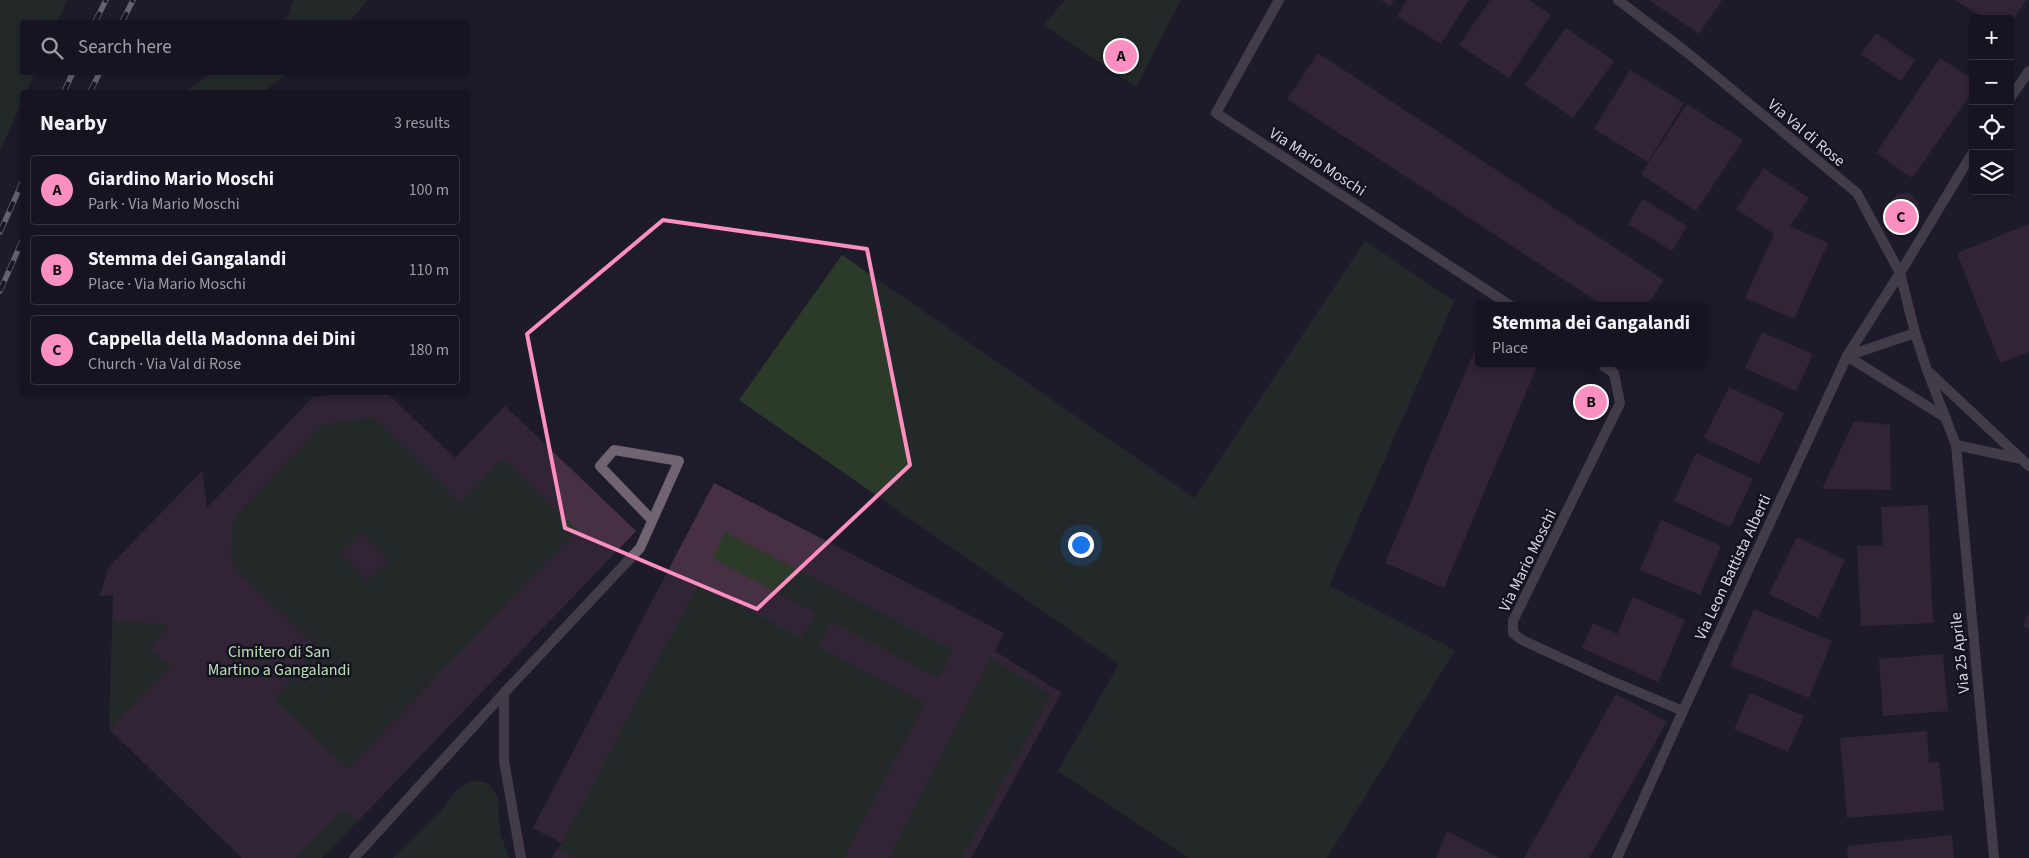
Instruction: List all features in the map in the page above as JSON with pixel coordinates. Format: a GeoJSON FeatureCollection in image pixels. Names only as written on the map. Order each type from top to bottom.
{"type":"FeatureCollection","features":[{"type":"Feature","properties":{"kind":"street","name":"Via Mario Moschi"},"geometry":{"type":"LineString","coordinates":[[1279,0],[1216,113],[1505,302]]}},
{"type":"Feature","properties":{"kind":"street","name":"Via Val di Rose"},"geometry":{"type":"LineString","coordinates":[[1618,0],[1689,54],[1857,193],[1900,273],[1915,334],[1927,370]]}},
{"type":"Feature","properties":{"kind":"street"},"geometry":{"type":"LineString","coordinates":[[2014,92],[2029,71]]}},
{"type":"Feature","properties":{"kind":"street","name":"Via Leon Battista Alberti"},"geometry":{"type":"LineString","coordinates":[[1617,858],[1683,710],[1847,356],[1969,159]]}},
{"type":"Feature","properties":{"kind":"street"},"geometry":{"type":"LineString","coordinates":[[1847,356],[1915,334]]}},
{"type":"Feature","properties":{"kind":"street"},"geometry":{"type":"LineString","coordinates":[[1847,356],[1946,418]]}},
{"type":"Feature","properties":{"kind":"street","name":"Via Mario Moschi"},"geometry":{"type":"LineString","coordinates":[[1605,367],[1614,373],[1620,403],[1513,621],[1512,633],[1522,640],[1606,679],[1683,710]]}},
{"type":"Feature","properties":{"kind":"street"},"geometry":{"type":"LineString","coordinates":[[1927,370],[2026,463]]}},
{"type":"Feature","properties":{"kind":"street","name":"Via 25 Aprile"},"geometry":{"type":"LineString","coordinates":[[1927,370],[1956,445],[1994,858]]}},
{"type":"Feature","properties":{"kind":"street"},"geometry":{"type":"LineString","coordinates":[[1956,445],[2026,463]]}},
{"type":"Feature","properties":{"kind":"street"},"geometry":{"type":"LineString","coordinates":[[354,858],[504,693],[640,548],[679,462],[614,450],[600,466],[652,520]]}},
{"type":"Feature","properties":{"kind":"street"},"geometry":{"type":"LineString","coordinates":[[504,693],[504,761],[521,858]]}},
{"type":"Feature","properties":{"kind":"highlighted area"},"geometry":{"type":"Polygon","coordinates":[[[663,220],[867,249],[910,465],[757,609],[565,528],[527,334],[663,220]]]}},
{"type":"Feature","properties":{"kind":"green space"},"geometry":{"type":"Polygon","coordinates":[[[0,0],[67,0],[58,20],[20,20],[20,75],[34,75],[27,90],[20,90],[20,106],[0,151],[0,0]]]}},
{"type":"Feature","properties":{"kind":"green space"},"geometry":{"type":"Polygon","coordinates":[[[293,0],[368,0],[351,20],[282,20],[289,15],[293,0]]]}},
{"type":"Feature","properties":{"kind":"green space"},"geometry":{"type":"Polygon","coordinates":[[[1065,0],[1181,0],[1136,87],[1044,25],[1065,0]]]}},
{"type":"Feature","properties":{"kind":"green space"},"geometry":{"type":"Polygon","coordinates":[[[208,75],[285,75],[266,90],[188,90],[208,75]]]}},
{"type":"Feature","properties":{"kind":"green space"},"geometry":{"type":"Polygon","coordinates":[[[1365,241],[1454,301],[1329,586],[1455,650],[1327,858],[1189,858],[1058,771],[1119,664],[739,400],[842,255],[1194,498],[1365,241]]]}},
{"type":"Feature","properties":{"kind":"green space","name":"Cimitero di San Martino a Gangalandi"},"geometry":{"type":"Polygon","coordinates":[[[388,395],[455,458],[505,406],[636,531],[322,858],[242,858],[109,729],[113,595],[100,596],[108,568],[202,471],[207,508],[313,397],[388,395]]]}},
{"type":"Feature","properties":{"kind":"green space"},"geometry":{"type":"Polygon","coordinates":[[[714,483],[1004,633],[995,651],[1061,693],[971,858],[552,858],[562,843],[533,828],[714,483]]]}},
{"type":"Feature","properties":{"kind":"green space"},"geometry":{"type":"Polygon","coordinates":[[[475,780],[489,784],[498,798],[500,833],[509,858],[393,858],[440,812],[459,787],[475,780]]]}},
{"type":"Feature","properties":{"kind":"building"},"geometry":{"type":"Polygon","coordinates":[[[1381,0],[1394,0],[1390,6],[1381,0]]]}},
{"type":"Feature","properties":{"kind":"building"},"geometry":{"type":"Polygon","coordinates":[[[1407,0],[1469,0],[1441,44],[1397,16],[1407,0]]]}},
{"type":"Feature","properties":{"kind":"building"},"geometry":{"type":"Polygon","coordinates":[[[1490,0],[1529,0],[1551,15],[1509,78],[1459,45],[1490,0]]]}},
{"type":"Feature","properties":{"kind":"building"},"geometry":{"type":"Polygon","coordinates":[[[1649,0],[1722,0],[1699,34],[1649,0]]]}},
{"type":"Feature","properties":{"kind":"building"},"geometry":{"type":"Polygon","coordinates":[[[1955,0],[2026,0],[2014,19],[2014,15],[1979,15],[1955,0]]]}},
{"type":"Feature","properties":{"kind":"building"},"geometry":{"type":"Polygon","coordinates":[[[1566,28],[1614,61],[1573,118],[1525,85],[1566,28]]]}},
{"type":"Feature","properties":{"kind":"building"},"geometry":{"type":"Polygon","coordinates":[[[1876,33],[1915,60],[1901,81],[1861,54],[1876,33]]]}},
{"type":"Feature","properties":{"kind":"building"},"geometry":{"type":"Polygon","coordinates":[[[1318,53],[1664,280],[1650,302],[1598,302],[1287,99],[1318,53]]]}},
{"type":"Feature","properties":{"kind":"building"},"geometry":{"type":"Polygon","coordinates":[[[1940,58],[1969,76],[1969,97],[1912,178],[1876,153],[1940,58]]]}},
{"type":"Feature","properties":{"kind":"building"},"geometry":{"type":"Polygon","coordinates":[[[1630,70],[1684,103],[1648,162],[1594,129],[1630,70]]]}},
{"type":"Feature","properties":{"kind":"building"},"geometry":{"type":"Polygon","coordinates":[[[1687,104],[1743,140],[1696,211],[1641,174],[1687,104]]]}},
{"type":"Feature","properties":{"kind":"building"},"geometry":{"type":"Polygon","coordinates":[[[1764,168],[1809,198],[1790,226],[1828,243],[1794,319],[1745,298],[1774,234],[1736,209],[1764,168]]]}},
{"type":"Feature","properties":{"kind":"building"},"geometry":{"type":"Polygon","coordinates":[[[1909,193],[1918,202],[1920,212],[1909,233],[1882,223],[1889,203],[1898,194],[1909,193]]]}},
{"type":"Feature","properties":{"kind":"building"},"geometry":{"type":"Polygon","coordinates":[[[1643,199],[1687,226],[1672,251],[1628,224],[1643,199]]]}},
{"type":"Feature","properties":{"kind":"building"},"geometry":{"type":"Polygon","coordinates":[[[2029,224],[2029,352],[2000,363],[1957,253],[2029,224]]]}},
{"type":"Feature","properties":{"kind":"building"},"geometry":{"type":"Polygon","coordinates":[[[1762,332],[1813,354],[1796,391],[1745,368],[1762,332]]]}},
{"type":"Feature","properties":{"kind":"building"},"geometry":{"type":"Polygon","coordinates":[[[1475,349],[1475,367],[1537,367],[1444,588],[1385,563],[1475,349]]]}},
{"type":"Feature","properties":{"kind":"building"},"geometry":{"type":"Polygon","coordinates":[[[1729,387],[1784,413],[1759,464],[1704,438],[1729,387]]]}},
{"type":"Feature","properties":{"kind":"building"},"geometry":{"type":"Polygon","coordinates":[[[329,395],[389,395],[455,458],[505,406],[636,531],[358,821],[342,810],[295,858],[242,858],[109,729],[171,666],[150,649],[170,624],[113,621],[113,595],[100,596],[108,568],[202,471],[207,508],[313,397],[329,395]],[[373,417],[321,425],[233,518],[231,560],[242,576],[317,647],[274,699],[348,769],[577,530],[503,459],[460,503],[373,417]]]}},
{"type":"Feature","properties":{"kind":"building"},"geometry":{"type":"Polygon","coordinates":[[[1854,421],[1890,425],[1891,490],[1822,489],[1854,421]]]}},
{"type":"Feature","properties":{"kind":"building"},"geometry":{"type":"Polygon","coordinates":[[[1696,453],[1753,479],[1730,527],[1674,501],[1696,453]]]}},
{"type":"Feature","properties":{"kind":"building"},"geometry":{"type":"Polygon","coordinates":[[[714,483],[1004,633],[995,651],[1061,693],[971,858],[962,858],[1051,695],[991,658],[888,858],[844,858],[925,703],[819,647],[831,622],[939,678],[953,650],[725,532],[712,558],[815,613],[802,638],[698,584],[562,843],[533,828],[714,483]]]}},
{"type":"Feature","properties":{"kind":"building"},"geometry":{"type":"Polygon","coordinates":[[[1928,505],[1933,623],[1861,626],[1857,546],[1883,545],[1881,507],[1928,505]]]}},
{"type":"Feature","properties":{"kind":"building"},"geometry":{"type":"Polygon","coordinates":[[[1661,520],[1721,546],[1700,595],[1640,570],[1661,520]]]}},
{"type":"Feature","properties":{"kind":"building"},"geometry":{"type":"Polygon","coordinates":[[[361,532],[389,560],[367,581],[340,553],[361,532]]]}},
{"type":"Feature","properties":{"kind":"building"},"geometry":{"type":"Polygon","coordinates":[[[1797,537],[1845,560],[1818,618],[1769,594],[1797,537]]]}},
{"type":"Feature","properties":{"kind":"building"},"geometry":{"type":"Polygon","coordinates":[[[1633,597],[1685,620],[1658,682],[1582,648],[1593,623],[1617,634],[1633,597]]]}},
{"type":"Feature","properties":{"kind":"building"},"geometry":{"type":"Polygon","coordinates":[[[1754,609],[1832,641],[1809,698],[1730,666],[1754,609]]]}},
{"type":"Feature","properties":{"kind":"building"},"geometry":{"type":"Polygon","coordinates":[[[2029,612],[2029,629],[2023,626],[2029,612]]]}},
{"type":"Feature","properties":{"kind":"building"},"geometry":{"type":"Polygon","coordinates":[[[1943,654],[1948,711],[1883,716],[1879,659],[1943,654]]]}},
{"type":"Feature","properties":{"kind":"building"},"geometry":{"type":"Polygon","coordinates":[[[1750,693],[1804,716],[1788,752],[1734,729],[1750,693]]]}},
{"type":"Feature","properties":{"kind":"building"},"geometry":{"type":"Polygon","coordinates":[[[1616,694],[1667,722],[1589,858],[1524,858],[1616,694]]]}},
{"type":"Feature","properties":{"kind":"building"},"geometry":{"type":"Polygon","coordinates":[[[1927,731],[1929,763],[1939,762],[1944,810],[1847,818],[1840,738],[1927,731]]]}},
{"type":"Feature","properties":{"kind":"building"},"geometry":{"type":"Polygon","coordinates":[[[1447,831],[1499,858],[1436,858],[1447,831]]]}},
{"type":"Feature","properties":{"kind":"building"},"geometry":{"type":"Polygon","coordinates":[[[1952,835],[1954,858],[1848,858],[1847,846],[1952,835]]]}},
{"type":"Feature","properties":{"kind":"building"},"geometry":{"type":"Polygon","coordinates":[[[557,849],[577,858],[552,858],[557,849]]]}},
{"type":"Feature","properties":{"kind":"railway"},"geometry":{"type":"LineString","coordinates":[[96,20],[106,0]]}},
{"type":"Feature","properties":{"kind":"railway"},"geometry":{"type":"LineString","coordinates":[[123,20],[133,0]]}},
{"type":"Feature","properties":{"kind":"railway"},"geometry":{"type":"LineString","coordinates":[[65,90],[72,75]]}},
{"type":"Feature","properties":{"kind":"railway"},"geometry":{"type":"LineString","coordinates":[[91,90],[98,75]]}},
{"type":"Feature","properties":{"kind":"railway"},"geometry":{"type":"LineString","coordinates":[[0,232],[20,187]]}},
{"type":"Feature","properties":{"kind":"railway"},"geometry":{"type":"LineString","coordinates":[[0,291],[20,246]]}},
{"type":"Feature","properties":{"kind":"place","name":"Giardino Mario Moschi"},"geometry":{"type":"Point","coordinates":[1121,56]}},
{"type":"Feature","properties":{"kind":"place","name":"Cappella della Madonna dei Dini"},"geometry":{"type":"Point","coordinates":[1901,217]}},
{"type":"Feature","properties":{"kind":"place","name":"Stemma dei Gangalandi"},"geometry":{"type":"Point","coordinates":[1591,402]}}]}
